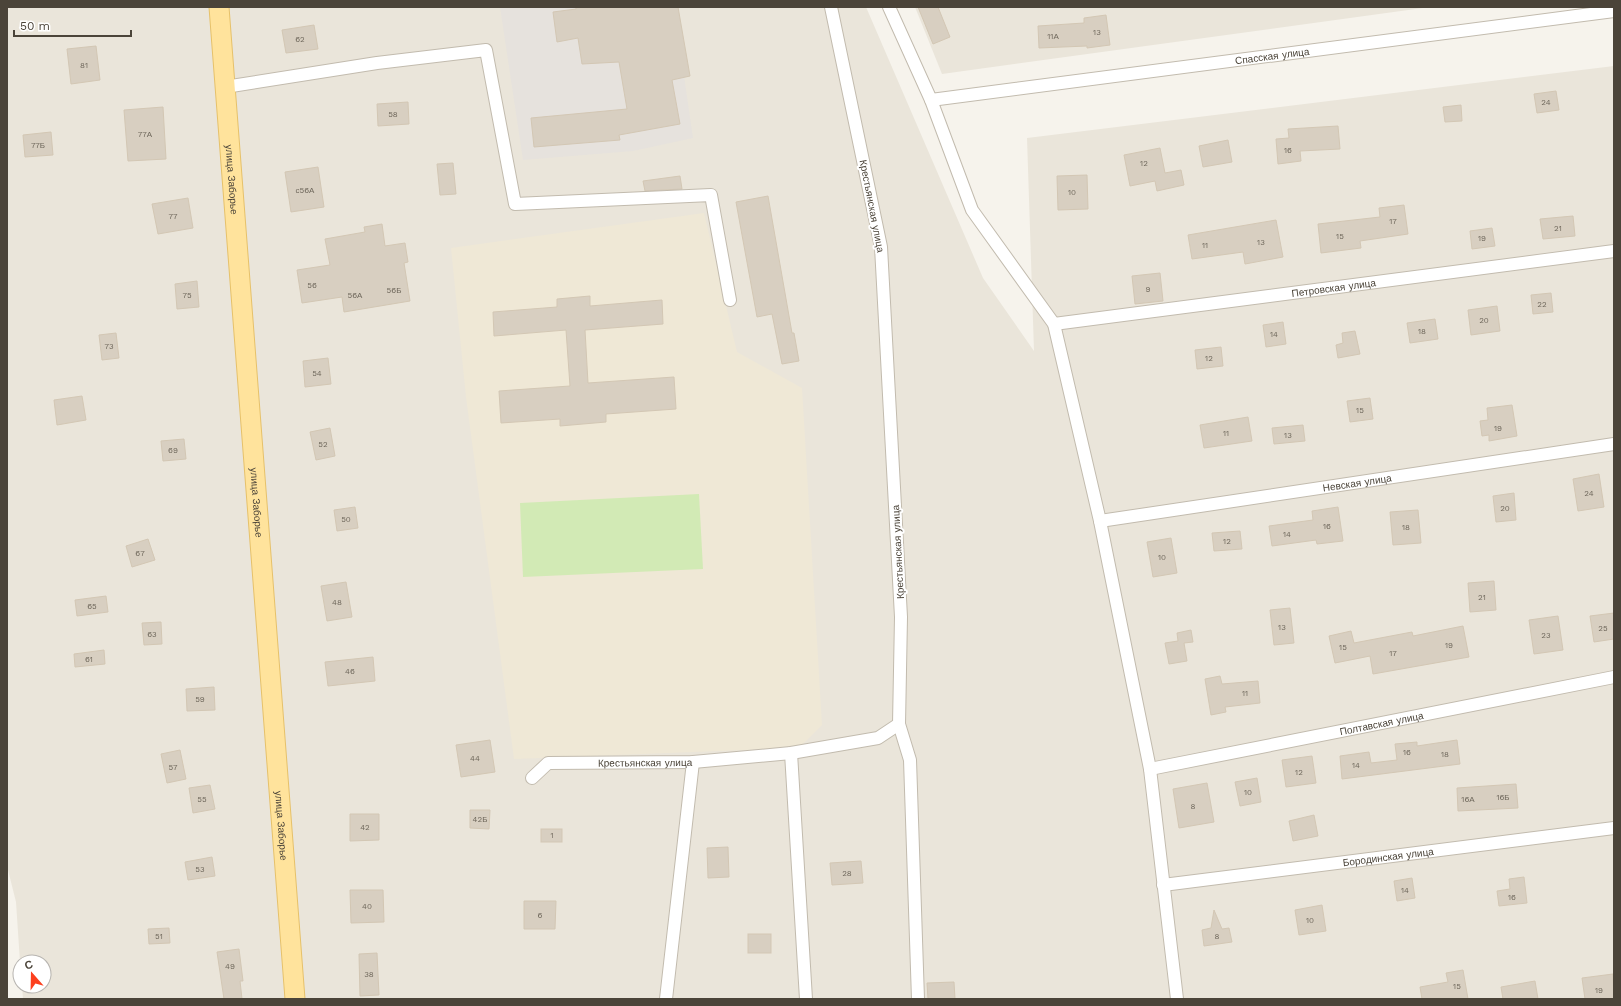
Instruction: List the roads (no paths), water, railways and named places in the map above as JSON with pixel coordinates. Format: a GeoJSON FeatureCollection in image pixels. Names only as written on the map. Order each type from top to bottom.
{"type":"FeatureCollection","features":[{"type":"Feature","properties":{"kind":"main road","name":"улица Заборье"},"geometry":{"type":"LineString","coordinates":[[219,7],[295,999]]}},
{"type":"Feature","properties":{"kind":"street","name":"Крестьянская улица"},"geometry":{"type":"LineString","coordinates":[[532,778],[548,762],[693,762],[791,753],[878,738],[899,724],[901,616],[881,247],[831,7]]}},
{"type":"Feature","properties":{"kind":"street"},"geometry":{"type":"LineString","coordinates":[[888,7],[931,100],[972,210],[1054,324],[1100,521],[1150,769],[1177,999]]}},
{"type":"Feature","properties":{"kind":"street","name":"Спасская улица"},"geometry":{"type":"LineString","coordinates":[[931,100],[1614,11]]}},
{"type":"Feature","properties":{"kind":"street"},"geometry":{"type":"LineString","coordinates":[[225,87],[378,63],[486,50],[515,204],[711,195],[730,300]]}},
{"type":"Feature","properties":{"kind":"street","name":"Петровская улица"},"geometry":{"type":"LineString","coordinates":[[1054,324],[1614,251]]}},
{"type":"Feature","properties":{"kind":"street","name":"Невская улица"},"geometry":{"type":"LineString","coordinates":[[1100,521],[1614,444]]}},
{"type":"Feature","properties":{"kind":"street","name":"Полтавская улица"},"geometry":{"type":"LineString","coordinates":[[1150,769],[1614,677]]}},
{"type":"Feature","properties":{"kind":"street"},"geometry":{"type":"LineString","coordinates":[[899,724],[910,760],[918,999]]}},
{"type":"Feature","properties":{"kind":"street"},"geometry":{"type":"LineString","coordinates":[[791,753],[806,999]]}},
{"type":"Feature","properties":{"kind":"street"},"geometry":{"type":"LineString","coordinates":[[666,999],[693,762]]}},
{"type":"Feature","properties":{"kind":"street","name":"Бородинская улица"},"geometry":{"type":"LineString","coordinates":[[1163,885],[1614,828]]}}]}
